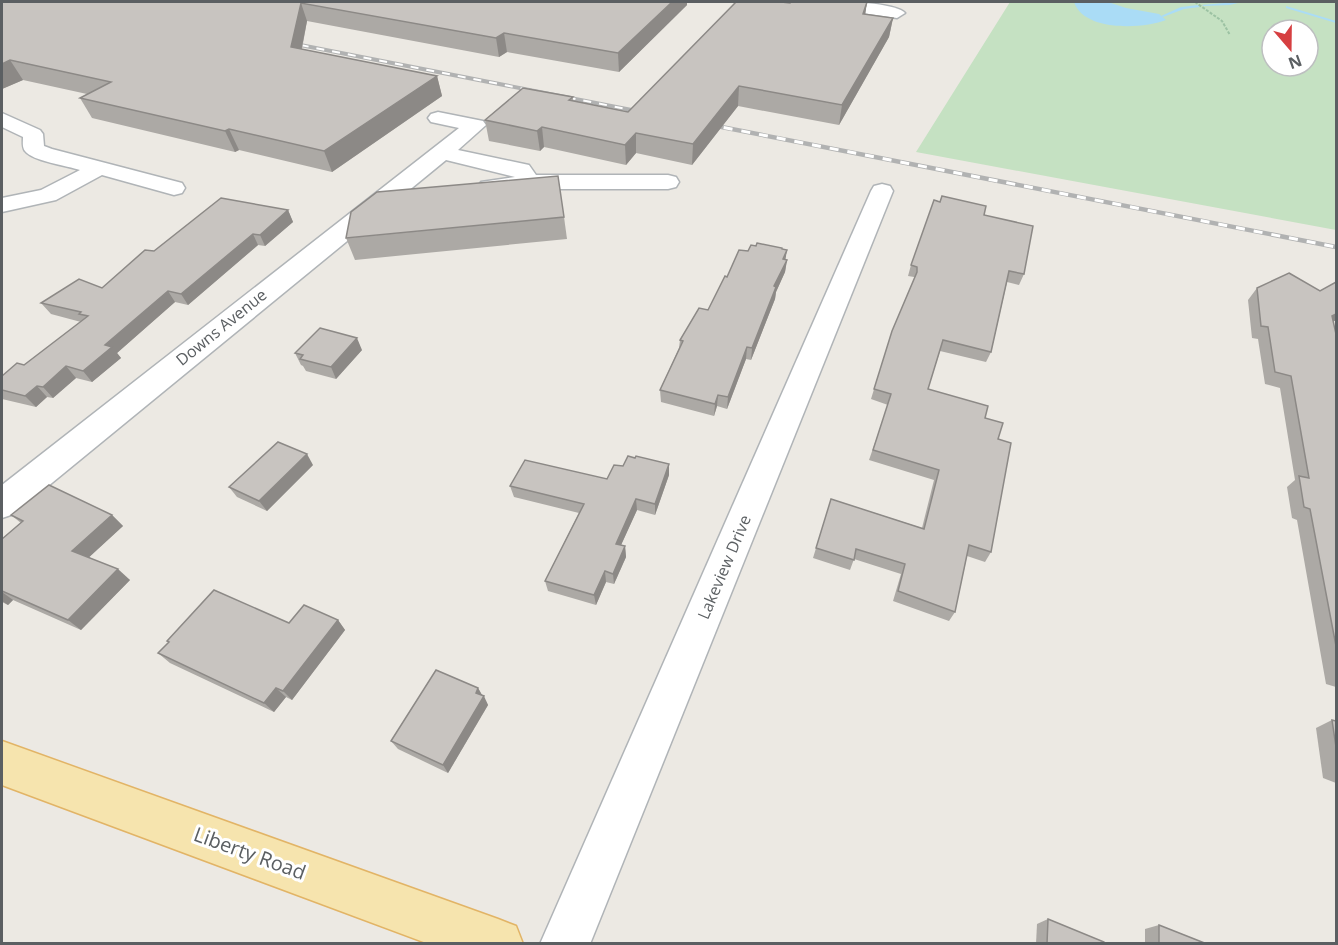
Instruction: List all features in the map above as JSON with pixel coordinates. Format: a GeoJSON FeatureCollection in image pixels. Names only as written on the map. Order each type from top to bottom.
{"type":"FeatureCollection","features":[{"type":"Feature","properties":{"kind":"main road","name":"Liberty Road"},"geometry":{"type":"LineString","coordinates":[[2,763],[498,944]]}},
{"type":"Feature","properties":{"kind":"street"},"geometry":{"type":"LineString","coordinates":[[821,2],[897,13]]}},
{"type":"Feature","properties":{"kind":"street","name":"Downs Avenue"},"geometry":{"type":"LineString","coordinates":[[2,504],[476,125],[438,118]]}},
{"type":"Feature","properties":{"kind":"street"},"geometry":{"type":"LineString","coordinates":[[2,119],[33,134],[34,149],[44,154],[174,188]]}},
{"type":"Feature","properties":{"kind":"street"},"geometry":{"type":"LineString","coordinates":[[443,153],[521,170],[530,182]]}},
{"type":"Feature","properties":{"kind":"street"},"geometry":{"type":"LineString","coordinates":[[2,205],[48,195],[100,168]]}},
{"type":"Feature","properties":{"kind":"street"},"geometry":{"type":"LineString","coordinates":[[473,189],[530,182],[668,182]]}},
{"type":"Feature","properties":{"kind":"street","name":"Lakeview Drive"},"geometry":{"type":"LineString","coordinates":[[565,944],[882,191]]}},
{"type":"Feature","properties":{"kind":"street"},"geometry":{"type":"LineString","coordinates":[[382,198],[427,193]]}},
{"type":"Feature","properties":{"kind":"path"},"geometry":{"type":"LineString","coordinates":[[1195,2],[1222,21],[1230,34]]}},
{"type":"Feature","properties":{"kind":"green space"},"geometry":{"type":"Polygon","coordinates":[[[1010,2],[1336,2],[1336,230],[916,152],[1010,2]]]}},
{"type":"Feature","properties":{"kind":"water"},"geometry":{"type":"Polygon","coordinates":[[[1074,2],[1108,2],[1159,14],[1166,20],[1143,25],[1115,26],[1089,19],[1080,12],[1074,2]]]}},
{"type":"Feature","properties":{"kind":"building"},"geometry":{"type":"Polygon","coordinates":[[[2,2],[672,2],[618,53],[504,33],[496,38],[301,3],[291,47],[437,76],[324,151],[80,98],[111,82],[10,60],[2,64],[2,2]]]}},
{"type":"Feature","properties":{"kind":"building"},"geometry":{"type":"Polygon","coordinates":[[[736,2],[867,2],[863,14],[893,18],[842,105],[739,86],[693,144],[636,133],[625,145],[542,127],[537,131],[485,120],[523,88],[573,97],[569,100],[628,112],[736,2]]]}},
{"type":"Feature","properties":{"kind":"building"},"geometry":{"type":"Polygon","coordinates":[[[558,176],[564,217],[346,238],[351,212],[377,192],[558,176]]]}},
{"type":"Feature","properties":{"kind":"building"},"geometry":{"type":"Polygon","coordinates":[[[942,196],[986,206],[984,215],[1033,226],[1024,274],[1009,271],[991,352],[943,340],[928,389],[988,406],[985,418],[1003,423],[998,439],[1011,443],[991,552],[969,545],[955,612],[898,591],[905,564],[856,549],[854,560],[816,548],[831,499],[924,529],[939,470],[873,450],[891,394],[874,389],[892,331],[917,272],[917,267],[911,265],[934,200],[940,202],[942,196]]]}},
{"type":"Feature","properties":{"kind":"building"},"geometry":{"type":"Polygon","coordinates":[[[221,198],[288,210],[260,235],[253,234],[181,294],[168,291],[105,345],[112,347],[83,371],[66,366],[43,387],[37,386],[25,396],[2,390],[2,376],[17,363],[24,365],[88,316],[79,314],[81,312],[41,303],[79,279],[102,288],[145,250],[154,251],[221,198]]]}},
{"type":"Feature","properties":{"kind":"building"},"geometry":{"type":"Polygon","coordinates":[[[757,243],[787,250],[783,259],[787,260],[774,286],[776,287],[752,348],[747,347],[728,397],[718,395],[715,404],[660,390],[683,341],[680,340],[699,308],[708,310],[739,250],[748,251],[751,245],[756,246],[757,243]]]}},
{"type":"Feature","properties":{"kind":"building"},"geometry":{"type":"Polygon","coordinates":[[[1289,273],[1320,291],[1336,282],[1336,314],[1332,316],[1336,334],[1336,646],[1310,509],[1304,507],[1299,476],[1309,478],[1291,376],[1275,372],[1268,327],[1261,326],[1257,288],[1289,273]]]}},
{"type":"Feature","properties":{"kind":"building"},"geometry":{"type":"Polygon","coordinates":[[[320,328],[357,338],[331,367],[300,359],[303,355],[295,353],[320,328]]]}},
{"type":"Feature","properties":{"kind":"building"},"geometry":{"type":"Polygon","coordinates":[[[278,442],[307,454],[259,501],[229,487],[278,442]]]}},
{"type":"Feature","properties":{"kind":"building"},"geometry":{"type":"Polygon","coordinates":[[[628,456],[669,464],[655,504],[636,499],[616,544],[625,546],[613,574],[605,571],[594,595],[545,581],[584,504],[510,486],[525,460],[607,479],[614,465],[623,466],[628,456]]]}},
{"type":"Feature","properties":{"kind":"building"},"geometry":{"type":"Polygon","coordinates":[[[49,485],[112,515],[72,551],[118,569],[68,620],[2,591],[2,539],[23,521],[11,515],[49,485]]]}},
{"type":"Feature","properties":{"kind":"building"},"geometry":{"type":"Polygon","coordinates":[[[214,590],[289,623],[304,605],[338,620],[283,691],[276,688],[264,703],[158,653],[214,590]]]}},
{"type":"Feature","properties":{"kind":"building"},"geometry":{"type":"Polygon","coordinates":[[[436,670],[478,688],[476,693],[484,696],[443,765],[391,741],[436,670]]]}},
{"type":"Feature","properties":{"kind":"building"},"geometry":{"type":"Polygon","coordinates":[[[1332,720],[1336,721],[1336,747],[1332,720]]]}},
{"type":"Feature","properties":{"kind":"building"},"geometry":{"type":"Polygon","coordinates":[[[1048,919],[1104,942],[1104,944],[1047,944],[1048,919]]]}},
{"type":"Feature","properties":{"kind":"building"},"geometry":{"type":"Polygon","coordinates":[[[1159,925],[1207,944],[1159,944],[1159,925]]]}},
{"type":"Feature","properties":{"kind":"waterway"},"geometry":{"type":"LineString","coordinates":[[1204,5],[1240,2]]}},
{"type":"Feature","properties":{"kind":"waterway"},"geometry":{"type":"LineString","coordinates":[[1163,16],[1183,8],[1198,6]]}},
{"type":"Feature","properties":{"kind":"waterway"},"geometry":{"type":"LineString","coordinates":[[1288,7],[1336,22]]}},
{"type":"Feature","properties":{"kind":"railway"},"geometry":{"type":"LineString","coordinates":[[285,42],[647,113],[641,112]]}},
{"type":"Feature","properties":{"kind":"railway"},"geometry":{"type":"LineString","coordinates":[[706,124],[1336,247]]}}]}
